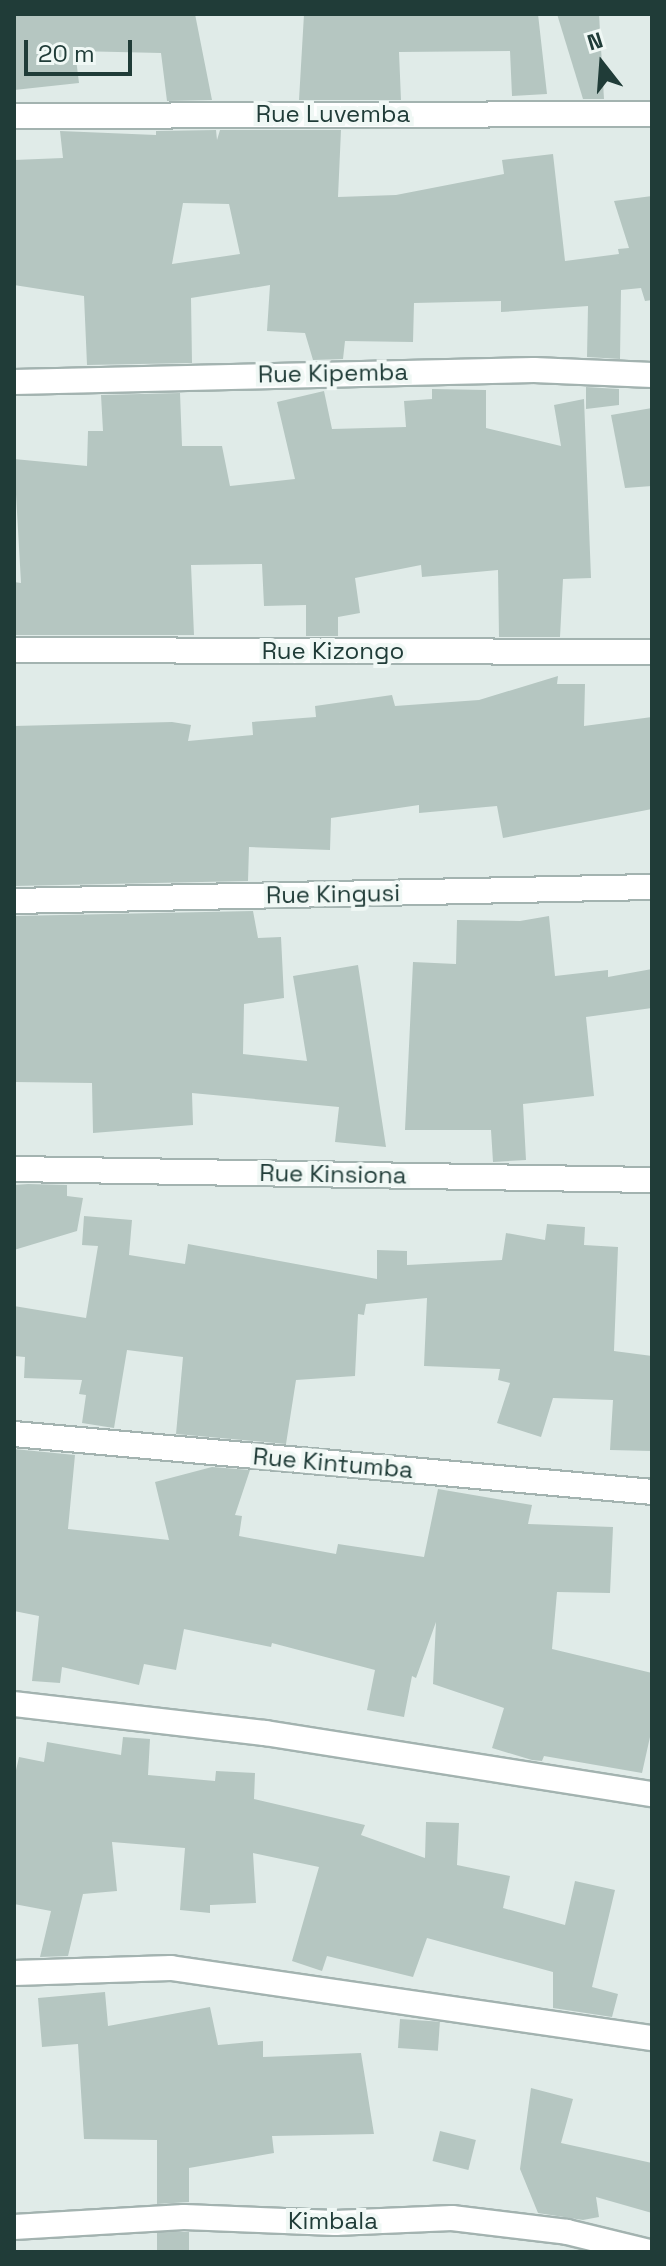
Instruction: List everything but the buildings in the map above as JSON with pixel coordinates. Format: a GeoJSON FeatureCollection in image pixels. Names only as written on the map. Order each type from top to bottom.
{"type":"FeatureCollection","features":[{"type":"Feature","properties":{"kind":"street","name":"Rue Luvemba"},"geometry":{"type":"LineString","coordinates":[[14,116],[652,114]]}},
{"type":"Feature","properties":{"kind":"street","name":"Rue Kipemba"},"geometry":{"type":"LineString","coordinates":[[14,382],[534,370],[652,375]]}},
{"type":"Feature","properties":{"kind":"street","name":"Rue Kizongo"},"geometry":{"type":"LineString","coordinates":[[14,650],[652,652]]}},
{"type":"Feature","properties":{"kind":"street","name":"Rue Kingusi"},"geometry":{"type":"LineString","coordinates":[[14,901],[652,887]]}},
{"type":"Feature","properties":{"kind":"street","name":"Rue Kinsiona"},"geometry":{"type":"LineString","coordinates":[[14,1169],[652,1180]]}},
{"type":"Feature","properties":{"kind":"street","name":"Rue Kintumba"},"geometry":{"type":"LineString","coordinates":[[14,1434],[652,1492]]}},
{"type":"Feature","properties":{"kind":"street"},"geometry":{"type":"LineString","coordinates":[[14,1704],[265,1733],[652,1794]]}},
{"type":"Feature","properties":{"kind":"street"},"geometry":{"type":"LineString","coordinates":[[14,1973],[171,1968],[652,2038]]}},
{"type":"Feature","properties":{"kind":"street","name":"Kimbala"},"geometry":{"type":"LineString","coordinates":[[14,2227],[184,2217],[335,2223],[452,2218],[567,2232],[649,2252]]}}]}
